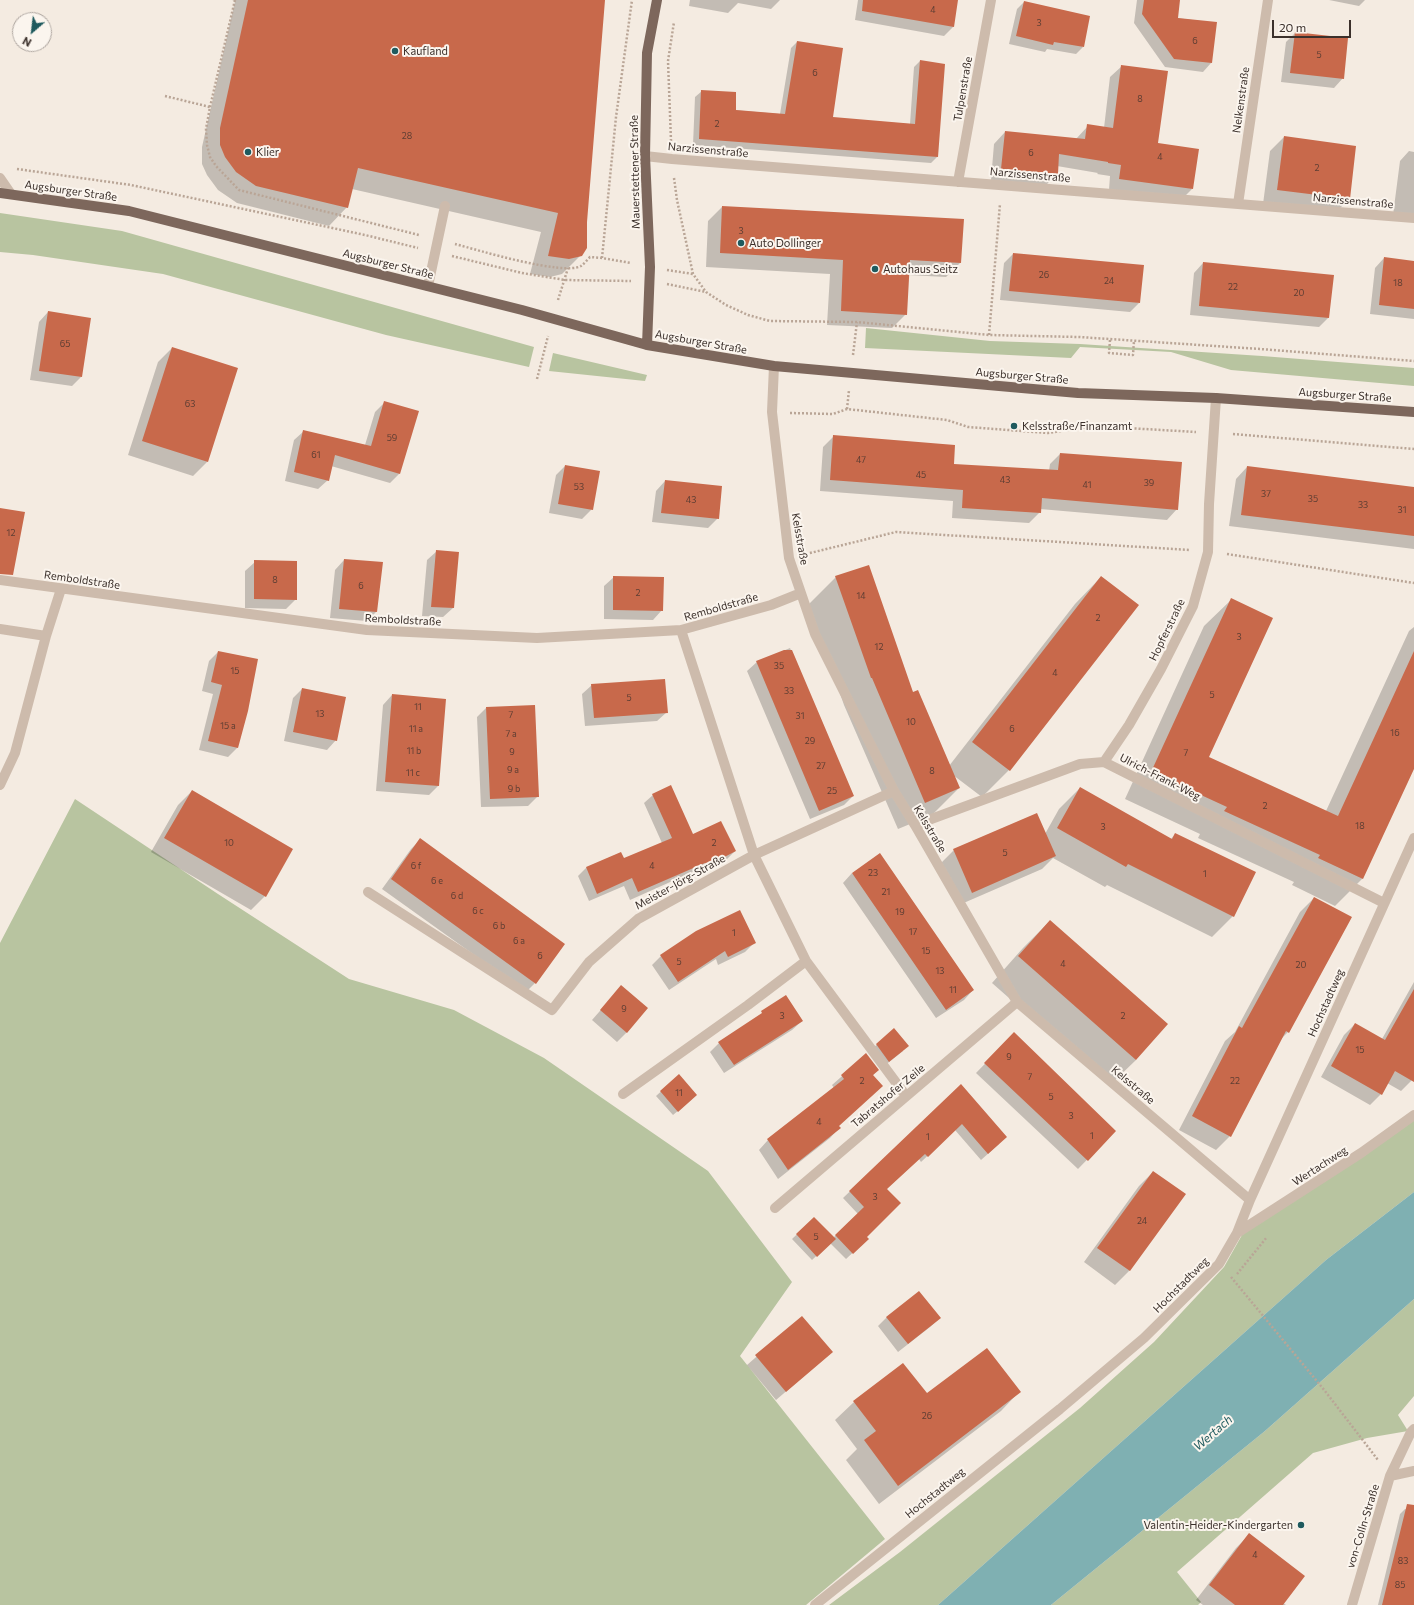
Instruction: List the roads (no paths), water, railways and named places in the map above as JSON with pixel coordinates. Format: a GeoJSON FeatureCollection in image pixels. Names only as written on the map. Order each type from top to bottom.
{"type":"FeatureCollection","features":[{"type":"Feature","properties":{"kind":"main road","name":"Mauerstettener Straße"},"geometry":{"type":"LineString","coordinates":[[647,345],[649,281],[645,156],[647,53],[657,0]]}},
{"type":"Feature","properties":{"kind":"main road","name":"Augsburger Straße"},"geometry":{"type":"LineString","coordinates":[[0,193],[129,211],[428,286],[647,345],[774,366],[1078,393],[1216,398],[1414,412]]}},
{"type":"Feature","properties":{"kind":"street","name":"Tulpenstraße"},"geometry":{"type":"LineString","coordinates":[[958,182],[992,0]]}},
{"type":"Feature","properties":{"kind":"street","name":"Nelkenstraße"},"geometry":{"type":"LineString","coordinates":[[1238,204],[1268,0]]}},
{"type":"Feature","properties":{"kind":"street","name":"Narzissenstraße"},"geometry":{"type":"LineString","coordinates":[[645,156],[1414,218]]}},
{"type":"Feature","properties":{"kind":"street"},"geometry":{"type":"LineString","coordinates":[[0,178],[11,194]]}},
{"type":"Feature","properties":{"kind":"street"},"geometry":{"type":"LineString","coordinates":[[428,286],[445,206]]}},
{"type":"Feature","properties":{"kind":"street","name":"Kelsstraße"},"geometry":{"type":"LineString","coordinates":[[774,366],[772,412],[789,558],[815,634],[894,791],[1017,1002],[1250,1200]]}},
{"type":"Feature","properties":{"kind":"street","name":"Hopferstraße"},"geometry":{"type":"LineString","coordinates":[[1104,762],[1129,725],[1158,675],[1193,606],[1208,552],[1209,504],[1215,432],[1216,398]]}},
{"type":"Feature","properties":{"kind":"street","name":"Remboldstraße"},"geometry":{"type":"LineString","coordinates":[[0,580],[367,630],[537,638],[681,630],[771,605],[801,594]]}},
{"type":"Feature","properties":{"kind":"street"},"geometry":{"type":"LineString","coordinates":[[0,785],[15,753],[46,636],[61,589]]}},
{"type":"Feature","properties":{"kind":"street"},"geometry":{"type":"LineString","coordinates":[[0,629],[46,636]]}},
{"type":"Feature","properties":{"kind":"street"},"geometry":{"type":"LineString","coordinates":[[681,630],[754,855],[806,961],[906,1096]]}},
{"type":"Feature","properties":{"kind":"street","name":"Ulrich-Frank-Weg"},"geometry":{"type":"LineString","coordinates":[[915,825],[1080,764],[1104,762],[1384,903]]}},
{"type":"Feature","properties":{"kind":"street","name":"Meister-Jörg-Straße"},"geometry":{"type":"LineString","coordinates":[[368,892],[552,1010],[589,962],[638,919],[754,855],[894,791]]}},
{"type":"Feature","properties":{"kind":"street","name":"Hochstadtweg"},"geometry":{"type":"LineString","coordinates":[[815,1605],[1060,1409],[1144,1338],[1219,1264],[1237,1233],[1250,1200],[1414,838]]}},
{"type":"Feature","properties":{"kind":"street"},"geometry":{"type":"LineString","coordinates":[[623,1094],[742,1010],[806,961]]}},
{"type":"Feature","properties":{"kind":"street","name":"Tabratshofer Zeile"},"geometry":{"type":"LineString","coordinates":[[775,1208],[1017,1002]]}},
{"type":"Feature","properties":{"kind":"street","name":"Wertachweg"},"geometry":{"type":"LineString","coordinates":[[1237,1233],[1361,1153],[1414,1116]]}},
{"type":"Feature","properties":{"kind":"street"},"geometry":{"type":"LineString","coordinates":[[1390,1476],[1411,1432],[1414,1429]]}},
{"type":"Feature","properties":{"kind":"street","name":"von-Colln-Straße"},"geometry":{"type":"LineString","coordinates":[[1352,1605],[1390,1476],[1414,1472]]}},
{"type":"Feature","properties":{"kind":"water","name":"Wertach"},"geometry":{"type":"Polygon","coordinates":[[[1414,1192],[1414,1299],[1265,1431],[1051,1605],[938,1605],[1326,1260],[1414,1192]]]}},
{"type":"Feature","properties":{"kind":"place","name":"Kaufland"},"geometry":{"type":"Point","coordinates":[395,51]}},
{"type":"Feature","properties":{"kind":"place","name":"Klier"},"geometry":{"type":"Point","coordinates":[248,152]}},
{"type":"Feature","properties":{"kind":"place","name":"Auto Dollinger"},"geometry":{"type":"Point","coordinates":[741,243]}},
{"type":"Feature","properties":{"kind":"place","name":"Autohaus Seitz"},"geometry":{"type":"Point","coordinates":[875,269]}},
{"type":"Feature","properties":{"kind":"place","name":"Kelsstraße/Finanzamt"},"geometry":{"type":"Point","coordinates":[1014,426]}},
{"type":"Feature","properties":{"kind":"place","name":"Valentin-Heider-Kindergarten"},"geometry":{"type":"Point","coordinates":[1301,1525]}}]}
